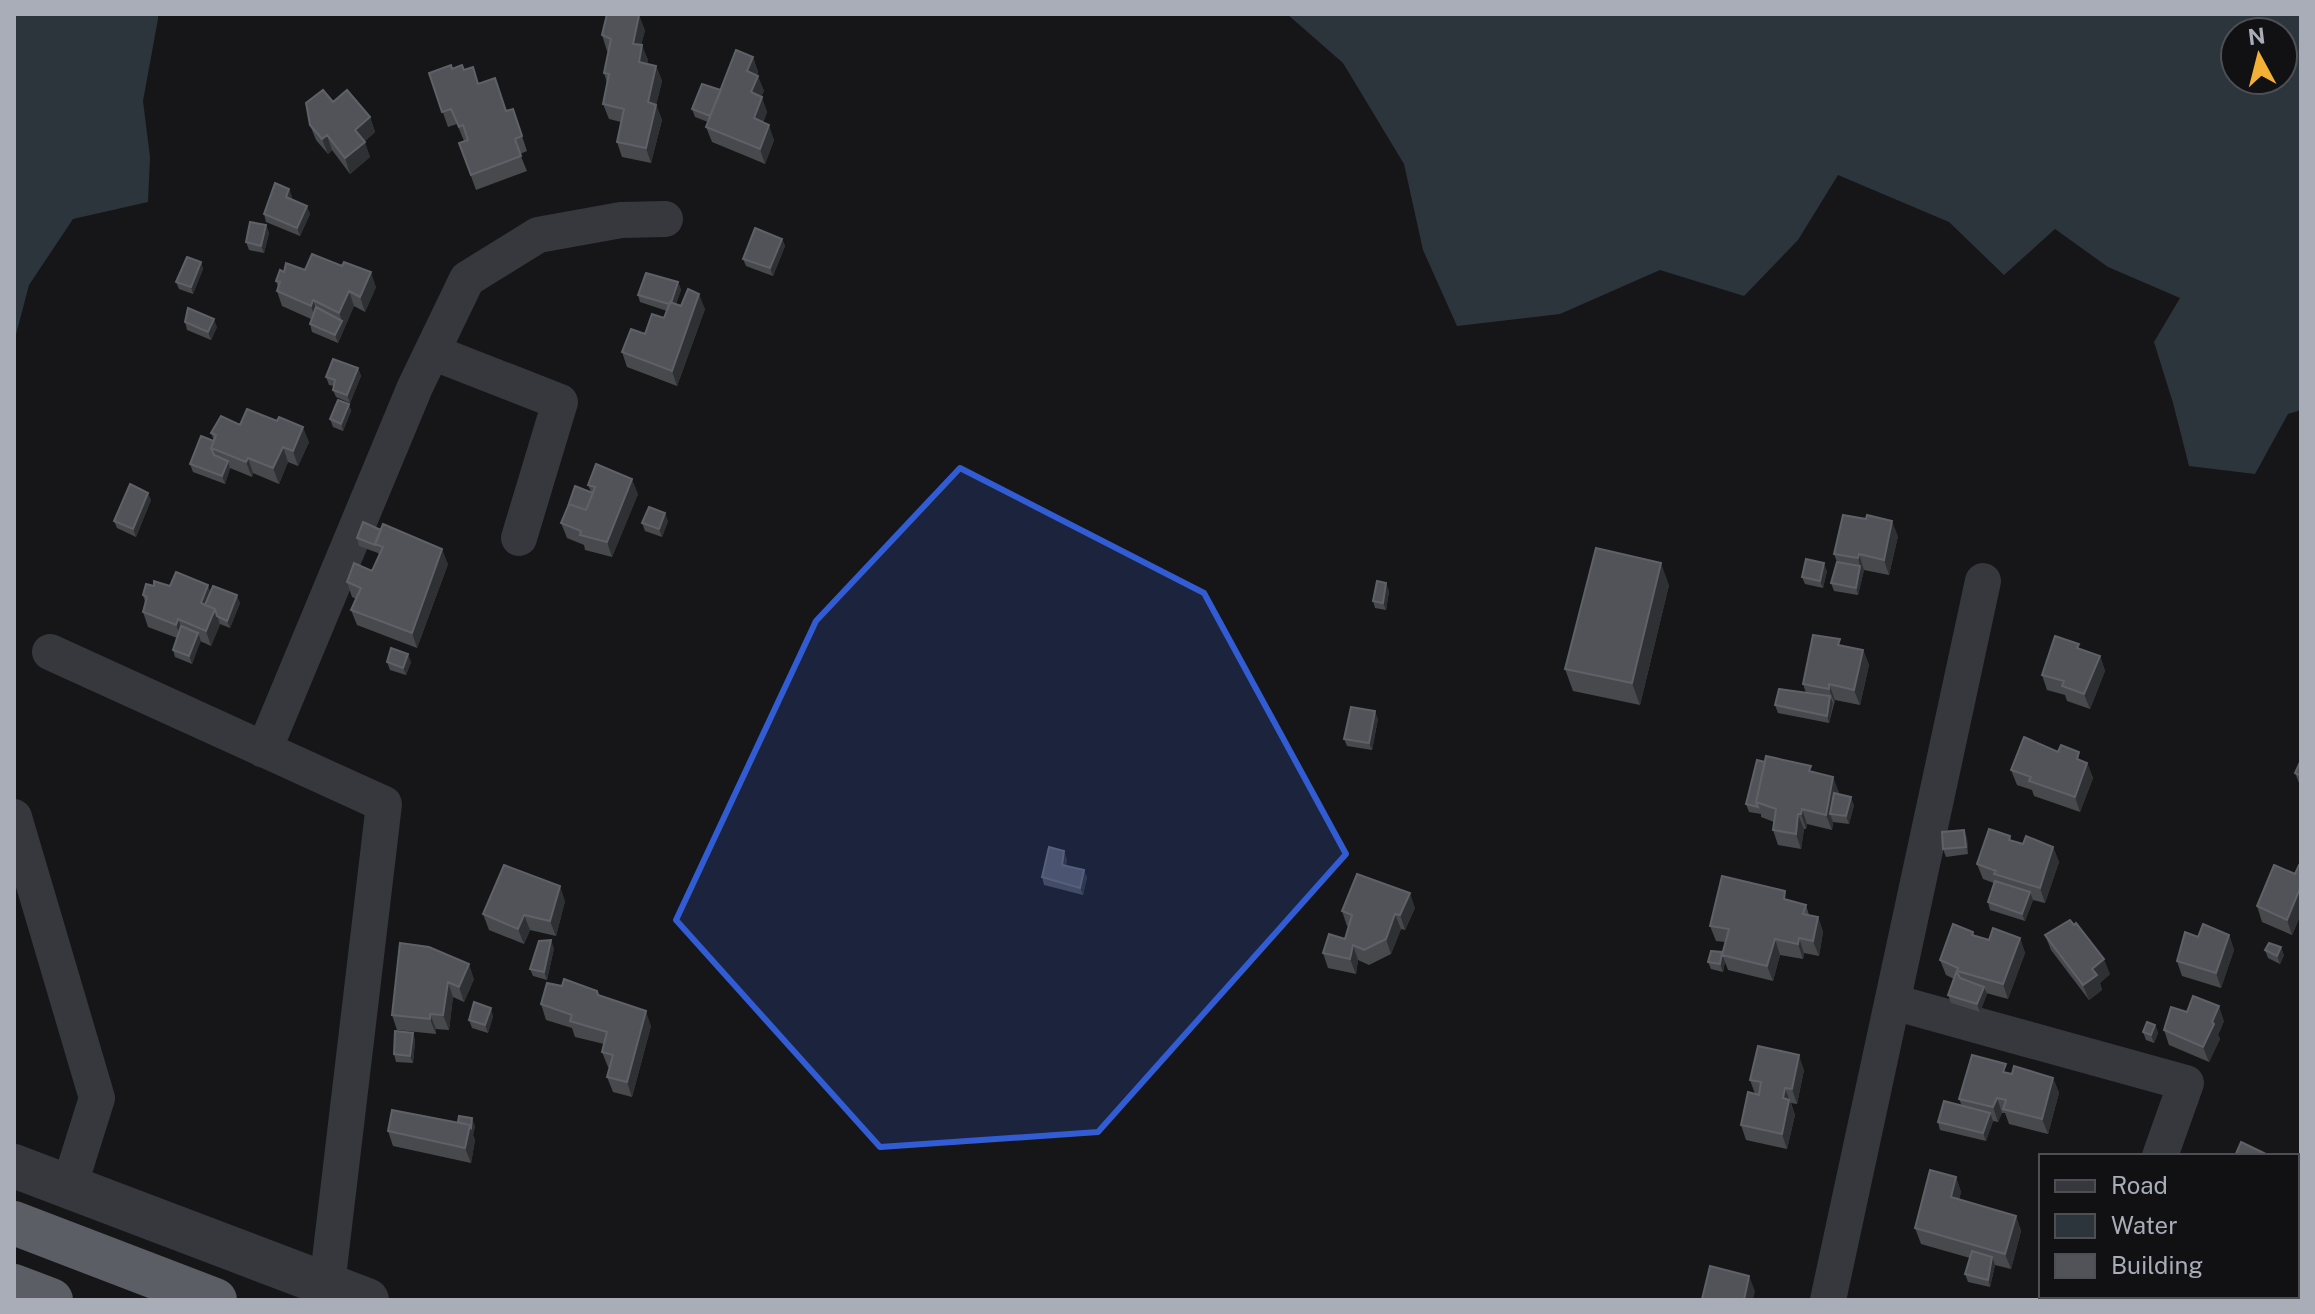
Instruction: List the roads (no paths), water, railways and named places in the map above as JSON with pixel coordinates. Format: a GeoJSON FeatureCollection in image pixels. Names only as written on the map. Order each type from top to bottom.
{"type":"FeatureCollection","features":[{"type":"Feature","properties":{"kind":"highway"},"geometry":{"type":"LineString","coordinates":[[14,1223],[215,1300]]}},
{"type":"Feature","properties":{"kind":"highway"},"geometry":{"type":"LineString","coordinates":[[14,1286],[51,1300]]}},
{"type":"Feature","properties":{"kind":"street"},"geometry":{"type":"LineString","coordinates":[[264,750],[432,352],[467,279],[538,235],[621,220],[665,219]]}},
{"type":"Feature","properties":{"kind":"street"},"geometry":{"type":"LineString","coordinates":[[432,352],[560,402],[519,538]]}},
{"type":"Feature","properties":{"kind":"street"},"geometry":{"type":"LineString","coordinates":[[1828,1300],[1983,581]]}},
{"type":"Feature","properties":{"kind":"street"},"geometry":{"type":"LineString","coordinates":[[50,652],[384,804],[327,1285]]}},
{"type":"Feature","properties":{"kind":"street"},"geometry":{"type":"LineString","coordinates":[[14,817],[97,1098],[69,1187]]}},
{"type":"Feature","properties":{"kind":"street"},"geometry":{"type":"LineString","coordinates":[[1893,1002],[2186,1083],[2161,1154]]}},
{"type":"Feature","properties":{"kind":"street"},"geometry":{"type":"LineString","coordinates":[[14,1166],[367,1300]]}},
{"type":"Feature","properties":{"kind":"water"},"geometry":{"type":"Polygon","coordinates":[[[14,14],[158,14],[158,19],[143,101],[150,157],[148,202],[73,219],[29,285],[14,342],[14,14]]]}},
{"type":"Feature","properties":{"kind":"water"},"geometry":{"type":"Polygon","coordinates":[[[1287,14],[2301,14],[2301,410],[2288,414],[2255,474],[2189,466],[2154,342],[2180,298],[2108,267],[2055,229],[2004,275],[1949,222],[1838,175],[1798,240],[1744,296],[1660,270],[1560,314],[1457,326],[1423,250],[1404,164],[1343,63],[1287,14]]]}}]}
